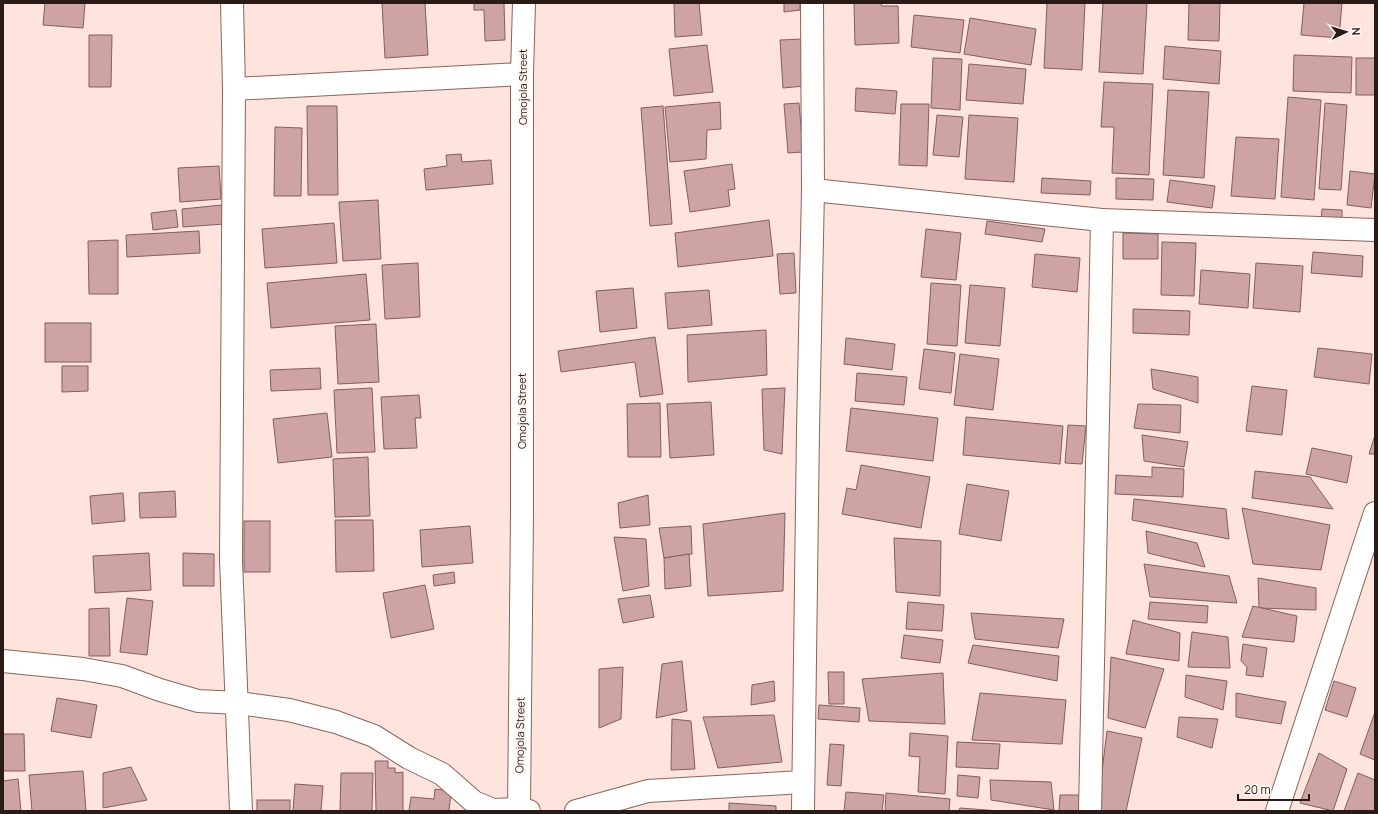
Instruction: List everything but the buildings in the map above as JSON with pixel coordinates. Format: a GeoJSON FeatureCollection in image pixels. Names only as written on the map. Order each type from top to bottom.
{"type":"FeatureCollection","features":[{"type":"Feature","properties":{"kind":"street"},"geometry":{"type":"LineString","coordinates":[[232,3],[234,89],[231,560],[238,703],[241,811]]}},
{"type":"Feature","properties":{"kind":"street","name":"Omojola Street"},"geometry":{"type":"LineString","coordinates":[[524,3],[522,74],[524,810]]}},
{"type":"Feature","properties":{"kind":"street"},"geometry":{"type":"LineString","coordinates":[[803,811],[813,190],[812,3]]}},
{"type":"Feature","properties":{"kind":"street"},"geometry":{"type":"LineString","coordinates":[[234,89],[522,74]]}},
{"type":"Feature","properties":{"kind":"street"},"geometry":{"type":"LineString","coordinates":[[813,190],[1102,220],[1375,230]]}},
{"type":"Feature","properties":{"kind":"street"},"geometry":{"type":"LineString","coordinates":[[1090,811],[1102,220]]}},
{"type":"Feature","properties":{"kind":"street"},"geometry":{"type":"LineString","coordinates":[[1277,811],[1375,513]]}},
{"type":"Feature","properties":{"kind":"street"},"geometry":{"type":"LineString","coordinates":[[3,661],[83,669],[114,674],[198,702],[238,703],[290,710],[336,722],[374,736],[409,758],[442,774],[474,802],[493,810],[524,810]]}},
{"type":"Feature","properties":{"kind":"street"},"geometry":{"type":"LineString","coordinates":[[576,811],[648,790],[804,782]]}}]}
